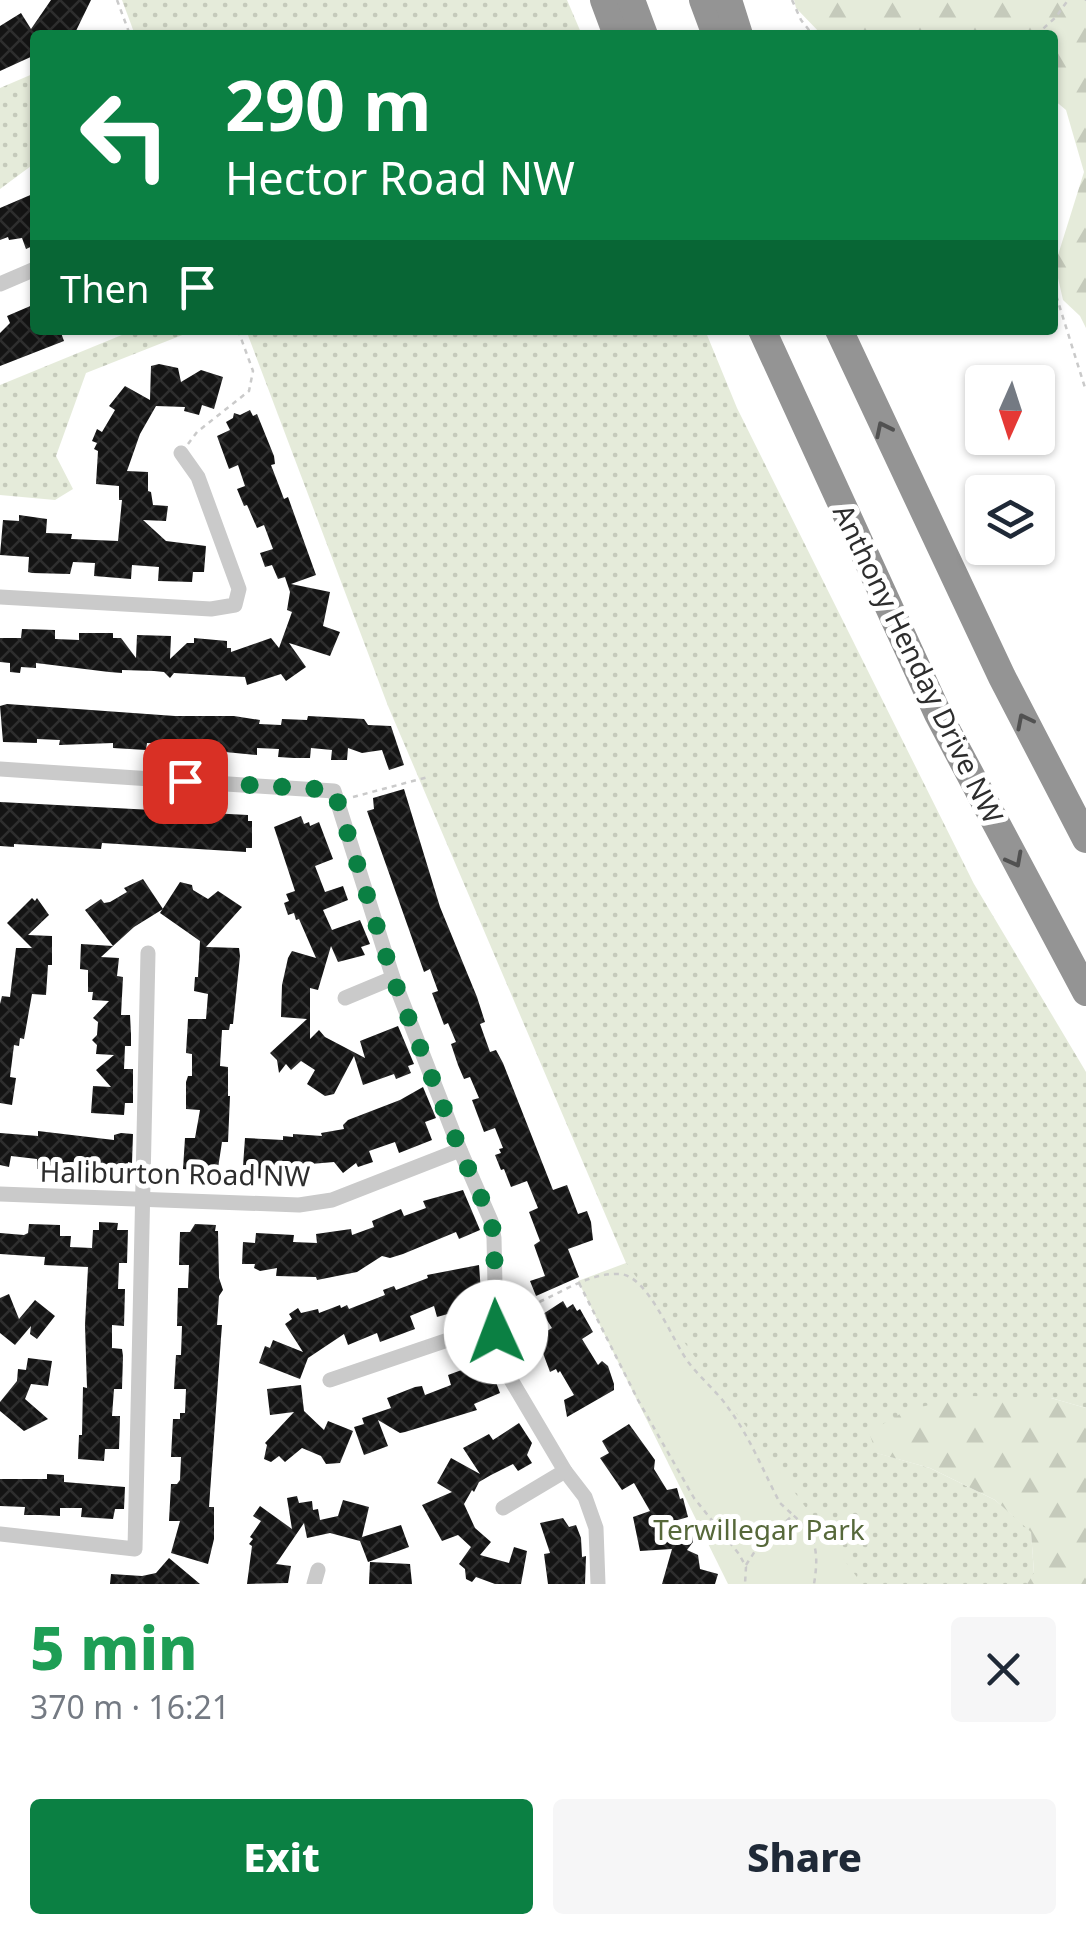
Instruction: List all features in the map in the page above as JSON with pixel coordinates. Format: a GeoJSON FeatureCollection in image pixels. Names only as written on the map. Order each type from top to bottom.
{"type":"FeatureCollection","features":[{"type":"Feature","properties":{"kind":"highway"},"geometry":{"type":"LineString","coordinates":[[604,0],[615,30]]}},
{"type":"Feature","properties":{"kind":"highway"},"geometry":{"type":"LineString","coordinates":[[631,0],[642,30]]}},
{"type":"Feature","properties":{"kind":"highway"},"geometry":{"type":"LineString","coordinates":[[703,0],[714,30]]}},
{"type":"Feature","properties":{"kind":"highway"},"geometry":{"type":"LineString","coordinates":[[728,0],[737,30]]}},
{"type":"Feature","properties":{"kind":"highway"},"geometry":{"type":"LineString","coordinates":[[753,335],[790,395]]}},
{"type":"Feature","properties":{"kind":"highway","name":"Anthony Henday Drive NW"},"geometry":{"type":"LineString","coordinates":[[764,335],[938,714],[1086,992]]}},
{"type":"Feature","properties":{"kind":"highway"},"geometry":{"type":"LineString","coordinates":[[841,335],[1002,677],[1086,838]]}},
{"type":"Feature","properties":{"kind":"street"},"geometry":{"type":"LineString","coordinates":[[0,284],[30,271]]}},
{"type":"Feature","properties":{"kind":"street"},"geometry":{"type":"LineString","coordinates":[[0,597],[211,610],[235,604],[239,588],[198,476],[181,453]]}},
{"type":"Feature","properties":{"kind":"street"},"geometry":{"type":"LineString","coordinates":[[0,769],[334,790],[393,978],[491,1220],[500,1362],[585,1497],[596,1528],[598,1584]]}},
{"type":"Feature","properties":{"kind":"street"},"geometry":{"type":"LineString","coordinates":[[0,1534],[135,1549],[148,953]]}},
{"type":"Feature","properties":{"kind":"street"},"geometry":{"type":"LineString","coordinates":[[345,998],[393,978]]}},
{"type":"Feature","properties":{"kind":"street","name":"Haliburton Road NW"},"geometry":{"type":"LineString","coordinates":[[0,1194],[299,1206],[332,1200],[460,1150]]}},
{"type":"Feature","properties":{"kind":"street"},"geometry":{"type":"LineString","coordinates":[[330,1380],[495,1318]]}},
{"type":"Feature","properties":{"kind":"street"},"geometry":{"type":"LineString","coordinates":[[504,1508],[565,1470]]}},
{"type":"Feature","properties":{"kind":"path"},"geometry":{"type":"LineString","coordinates":[[117,0],[128,30]]}},
{"type":"Feature","properties":{"kind":"path"},"geometry":{"type":"LineString","coordinates":[[792,0],[809,30]]}},
{"type":"Feature","properties":{"kind":"path"},"geometry":{"type":"LineString","coordinates":[[1042,30],[1068,0]]}},
{"type":"Feature","properties":{"kind":"path"},"geometry":{"type":"LineString","coordinates":[[1058,298],[1086,392]]}},
{"type":"Feature","properties":{"kind":"path"},"geometry":{"type":"LineString","coordinates":[[181,453],[197,432],[249,391],[253,371],[240,335]]}},
{"type":"Feature","properties":{"kind":"path"},"geometry":{"type":"LineString","coordinates":[[337,802],[428,777]]}},
{"type":"Feature","properties":{"kind":"path"},"geometry":{"type":"LineString","coordinates":[[495,1318],[579,1283],[618,1274],[632,1278],[648,1294],[688,1361],[730,1409],[780,1504],[810,1530],[817,1546],[814,1584]]}},
{"type":"Feature","properties":{"kind":"path"},"geometry":{"type":"LineString","coordinates":[[579,1283],[638,1400],[694,1498],[746,1566]]}},
{"type":"Feature","properties":{"kind":"path"},"geometry":{"type":"LineString","coordinates":[[745,1584],[746,1566],[758,1548],[793,1515]]}},
{"type":"Feature","properties":{"kind":"green space"},"geometry":{"type":"Polygon","coordinates":[[[122,0],[567,0],[580,30],[133,30],[122,0]]]}},
{"type":"Feature","properties":{"kind":"green space"},"geometry":{"type":"Polygon","coordinates":[[[794,0],[1086,0],[1086,328],[1063,300],[1058,278],[1058,255],[1084,172],[1066,110],[1058,103],[1058,30],[817,30],[796,8],[794,0]]]}},
{"type":"Feature","properties":{"kind":"green space"},"geometry":{"type":"Polygon","coordinates":[[[30,75],[30,167],[0,189],[0,88],[30,75]]]}},
{"type":"Feature","properties":{"kind":"green space"},"geometry":{"type":"Polygon","coordinates":[[[122,335],[182,335],[86,373],[56,456],[73,489],[55,500],[0,495],[0,385],[122,335]]]}},
{"type":"Feature","properties":{"kind":"green space"},"geometry":{"type":"Polygon","coordinates":[[[248,335],[707,335],[737,408],[974,884],[1086,1072],[1086,1408],[1051,1398],[877,1453],[930,1468],[995,1500],[1031,1531],[1034,1574],[1027,1584],[810,1584],[626,1263],[388,706],[248,335]]]}},
{"type":"Feature","properties":{"kind":"green space","name":"Terwillegar Park"},"geometry":{"type":"Polygon","coordinates":[[[626,1263],[862,1584],[728,1584],[578,1281],[626,1263]]]}},
{"type":"Feature","properties":{"kind":"green space"},"geometry":{"type":"Polygon","coordinates":[[[970,1396],[1051,1398],[1086,1408],[1086,1584],[1027,1584],[1034,1573],[1031,1532],[995,1500],[930,1468],[876,1453],[869,1432],[907,1410],[970,1396]]]}},
{"type":"Feature","properties":{"kind":"building"},"geometry":{"type":"Polygon","coordinates":[[[51,0],[91,0],[76,30],[30,30],[30,57],[0,71],[0,26],[21,13],[31,29],[51,0]]]}},
{"type":"Feature","properties":{"kind":"building"},"geometry":{"type":"Polygon","coordinates":[[[30,195],[30,247],[26,249],[22,238],[0,240],[0,208],[30,195]]]}},
{"type":"Feature","properties":{"kind":"building"},"geometry":{"type":"Polygon","coordinates":[[[30,306],[30,335],[62,335],[64,341],[0,366],[0,333],[10,323],[7,316],[30,306]]]}},
{"type":"Feature","properties":{"kind":"building"},"geometry":{"type":"Polygon","coordinates":[[[151,366],[178,368],[181,382],[201,370],[223,377],[214,409],[202,405],[199,415],[184,411],[185,407],[156,406],[140,434],[127,471],[148,472],[153,505],[168,506],[166,521],[143,520],[166,541],[206,546],[204,572],[193,572],[192,582],[158,581],[159,567],[132,565],[131,579],[94,576],[95,563],[73,562],[70,574],[32,573],[28,572],[29,557],[0,555],[3,520],[19,521],[19,515],[47,519],[46,533],[72,534],[71,539],[118,541],[122,500],[119,486],[96,484],[98,451],[94,449],[97,443],[92,441],[97,429],[102,432],[115,410],[109,406],[125,386],[150,400],[151,366]]]}},
{"type":"Feature","properties":{"kind":"building"},"geometry":{"type":"Polygon","coordinates":[[[250,410],[253,416],[257,414],[274,456],[275,464],[271,465],[284,499],[288,497],[316,575],[291,584],[330,592],[323,626],[340,632],[330,656],[289,643],[306,667],[286,681],[281,674],[247,685],[245,677],[174,673],[170,678],[164,672],[122,673],[36,663],[36,668],[21,667],[20,673],[10,672],[10,663],[0,662],[0,638],[21,638],[22,629],[55,630],[55,639],[79,640],[79,633],[113,633],[113,638],[121,638],[136,658],[137,635],[171,636],[170,659],[187,643],[194,643],[194,638],[227,641],[231,652],[271,638],[279,648],[292,612],[287,610],[290,592],[285,577],[278,579],[272,565],[265,567],[260,553],[273,549],[264,525],[257,528],[247,505],[244,506],[237,489],[245,486],[238,465],[229,469],[217,436],[230,430],[226,422],[234,413],[240,415],[250,410]]]}},
{"type":"Feature","properties":{"kind":"building"},"geometry":{"type":"Polygon","coordinates":[[[0,706],[175,716],[234,716],[260,720],[259,724],[281,725],[282,719],[307,720],[308,716],[364,719],[368,725],[391,726],[404,765],[389,770],[382,750],[362,753],[348,748],[347,760],[331,760],[332,750],[311,748],[310,758],[294,758],[278,757],[279,749],[257,748],[257,755],[225,749],[166,751],[167,744],[147,743],[146,750],[113,748],[113,743],[59,745],[60,740],[3,742],[0,706]]]}},
{"type":"Feature","properties":{"kind":"building"},"geometry":{"type":"Polygon","coordinates":[[[404,789],[440,907],[477,997],[485,1022],[480,1024],[490,1052],[496,1050],[503,1063],[553,1190],[567,1185],[578,1214],[587,1211],[591,1222],[593,1240],[568,1249],[579,1277],[536,1296],[530,1281],[545,1276],[534,1245],[540,1241],[529,1212],[538,1208],[527,1181],[511,1187],[504,1169],[501,1170],[495,1155],[503,1148],[495,1128],[484,1132],[472,1100],[479,1098],[470,1077],[464,1079],[458,1065],[451,1044],[456,1042],[448,1023],[444,1025],[432,993],[438,991],[430,969],[424,972],[367,811],[374,809],[373,798],[404,789]]]}},
{"type":"Feature","properties":{"kind":"building"},"geometry":{"type":"Polygon","coordinates":[[[0,802],[248,815],[248,821],[252,821],[252,848],[246,848],[246,852],[102,843],[101,849],[0,846],[0,802]]]}},
{"type":"Feature","properties":{"kind":"building"},"geometry":{"type":"Polygon","coordinates":[[[301,816],[304,824],[309,822],[310,826],[319,822],[333,859],[315,866],[325,892],[343,886],[348,900],[323,910],[332,930],[360,920],[370,944],[361,947],[365,955],[338,962],[331,946],[318,990],[310,988],[310,1039],[319,1030],[365,1058],[360,1041],[398,1026],[414,1064],[408,1066],[411,1073],[396,1079],[394,1074],[363,1085],[354,1056],[334,1094],[325,1096],[307,1084],[315,1070],[301,1061],[291,1070],[286,1064],[279,1073],[277,1060],[270,1053],[307,1019],[281,1017],[288,958],[292,951],[316,958],[299,919],[294,913],[288,915],[284,903],[289,901],[286,894],[295,891],[274,827],[301,816]]]}},
{"type":"Feature","properties":{"kind":"building"},"geometry":{"type":"Polygon","coordinates":[[[143,879],[163,909],[134,927],[101,957],[119,958],[117,976],[123,977],[121,1015],[130,1015],[131,1034],[131,1046],[125,1046],[124,1069],[133,1069],[133,1103],[125,1103],[124,1115],[91,1113],[93,1086],[111,1087],[96,1070],[114,1055],[96,1054],[97,1045],[92,1040],[97,1035],[98,1022],[93,1018],[109,1001],[92,1000],[93,992],[88,992],[88,970],[80,969],[81,944],[113,946],[85,910],[101,899],[110,902],[127,892],[124,888],[143,879]]]}},
{"type":"Feature","properties":{"kind":"building"},"geometry":{"type":"Polygon","coordinates":[[[180,882],[192,885],[193,890],[208,899],[218,891],[242,907],[206,947],[239,948],[240,956],[233,1024],[229,1030],[222,1030],[220,1066],[228,1067],[230,1096],[228,1142],[222,1142],[216,1181],[196,1180],[192,1170],[183,1169],[185,1138],[195,1138],[200,1110],[186,1109],[186,1082],[192,1076],[192,1054],[186,1053],[188,1019],[206,1019],[208,994],[194,991],[200,941],[160,913],[180,882]]]}},
{"type":"Feature","properties":{"kind":"building"},"geometry":{"type":"Polygon","coordinates":[[[32,898],[37,898],[49,915],[28,935],[52,936],[52,965],[48,965],[46,995],[32,994],[24,1039],[20,1038],[19,1046],[14,1045],[10,1077],[16,1078],[12,1105],[0,1103],[0,1004],[2,996],[10,997],[16,948],[32,948],[7,923],[32,898]]]}},
{"type":"Feature","properties":{"kind":"building"},"geometry":{"type":"Polygon","coordinates":[[[423,1087],[436,1118],[425,1122],[432,1140],[399,1153],[395,1142],[369,1151],[373,1162],[358,1167],[356,1163],[343,1173],[334,1162],[299,1165],[299,1181],[255,1178],[256,1166],[243,1166],[245,1138],[322,1136],[321,1133],[344,1129],[348,1120],[423,1087]]]}},
{"type":"Feature","properties":{"kind":"building"},"geometry":{"type":"Polygon","coordinates":[[[38,1131],[114,1140],[114,1135],[133,1134],[132,1163],[128,1162],[127,1173],[94,1171],[95,1163],[70,1162],[70,1170],[37,1169],[37,1159],[11,1156],[9,1167],[0,1165],[0,1133],[38,1136],[38,1131]]]}},
{"type":"Feature","properties":{"kind":"building"},"geometry":{"type":"Polygon","coordinates":[[[463,1190],[480,1230],[459,1239],[456,1232],[403,1254],[382,1256],[357,1272],[317,1280],[276,1276],[277,1268],[260,1271],[254,1268],[255,1264],[242,1264],[243,1242],[255,1243],[256,1233],[294,1235],[293,1242],[317,1243],[316,1234],[351,1229],[352,1235],[374,1227],[372,1221],[401,1209],[404,1216],[426,1208],[423,1201],[463,1190]]]}},
{"type":"Feature","properties":{"kind":"building"},"geometry":{"type":"Polygon","coordinates":[[[99,1222],[118,1223],[117,1230],[128,1230],[127,1263],[119,1263],[118,1289],[125,1289],[124,1326],[112,1325],[112,1348],[122,1349],[123,1356],[122,1389],[114,1389],[112,1416],[120,1416],[119,1449],[105,1449],[104,1461],[78,1459],[83,1387],[87,1388],[88,1267],[44,1265],[45,1257],[0,1254],[0,1233],[24,1235],[29,1224],[60,1225],[60,1236],[71,1236],[70,1247],[92,1248],[93,1230],[99,1230],[99,1222]]]}},
{"type":"Feature","properties":{"kind":"building"},"geometry":{"type":"Polygon","coordinates":[[[195,1224],[216,1225],[223,1290],[217,1325],[222,1325],[209,1507],[214,1507],[214,1539],[208,1564],[171,1553],[180,1521],[169,1521],[171,1484],[180,1480],[181,1457],[171,1457],[173,1419],[180,1419],[180,1413],[185,1413],[186,1389],[174,1389],[176,1355],[181,1355],[178,1288],[188,1288],[189,1265],[179,1265],[180,1232],[190,1232],[195,1224]]]}},
{"type":"Feature","properties":{"kind":"building"},"geometry":{"type":"Polygon","coordinates":[[[479,1265],[481,1292],[471,1294],[473,1307],[437,1317],[434,1306],[410,1316],[415,1329],[380,1342],[377,1333],[348,1345],[344,1334],[308,1358],[300,1379],[259,1363],[265,1346],[270,1348],[273,1340],[303,1352],[285,1324],[292,1319],[289,1314],[298,1308],[301,1313],[318,1309],[319,1313],[340,1305],[349,1309],[385,1295],[383,1290],[394,1286],[396,1290],[428,1278],[427,1275],[479,1265]]]}},
{"type":"Feature","properties":{"kind":"building"},"geometry":{"type":"Polygon","coordinates":[[[9,1294],[19,1319],[35,1300],[55,1316],[37,1339],[30,1334],[31,1326],[15,1345],[0,1333],[0,1298],[9,1294]]]}},
{"type":"Feature","properties":{"kind":"building"},"geometry":{"type":"Polygon","coordinates":[[[563,1301],[567,1308],[573,1304],[577,1311],[580,1309],[593,1332],[582,1339],[598,1365],[602,1361],[608,1366],[614,1384],[614,1390],[567,1417],[564,1400],[574,1395],[560,1371],[550,1372],[537,1337],[552,1328],[543,1314],[563,1301]]]}},
{"type":"Feature","properties":{"kind":"building"},"geometry":{"type":"Polygon","coordinates":[[[28,1358],[52,1361],[48,1386],[31,1384],[25,1399],[48,1419],[24,1431],[0,1411],[0,1402],[17,1381],[18,1369],[26,1370],[28,1358]]]}},
{"type":"Feature","properties":{"kind":"building"},"geometry":{"type":"Polygon","coordinates":[[[478,1364],[480,1371],[493,1374],[500,1393],[474,1404],[477,1410],[405,1432],[378,1420],[388,1446],[364,1455],[354,1427],[364,1424],[362,1418],[391,1408],[387,1398],[422,1386],[425,1395],[451,1385],[448,1375],[478,1364]]]}},
{"type":"Feature","properties":{"kind":"building"},"geometry":{"type":"Polygon","coordinates":[[[301,1385],[304,1411],[324,1430],[328,1421],[353,1431],[340,1463],[326,1464],[321,1456],[302,1448],[285,1462],[279,1456],[271,1462],[264,1459],[265,1443],[294,1412],[270,1415],[267,1389],[301,1385]]]}},
{"type":"Feature","properties":{"kind":"building"},"geometry":{"type":"Polygon","coordinates":[[[519,1423],[532,1443],[527,1455],[532,1463],[518,1471],[513,1464],[479,1482],[464,1504],[475,1528],[491,1542],[480,1555],[509,1563],[514,1547],[527,1551],[521,1584],[495,1584],[476,1577],[472,1582],[466,1579],[465,1569],[459,1564],[471,1547],[458,1535],[442,1541],[422,1505],[452,1492],[437,1483],[451,1458],[480,1474],[463,1448],[489,1434],[493,1440],[519,1423]]]}},
{"type":"Feature","properties":{"kind":"building"},"geometry":{"type":"Polygon","coordinates":[[[629,1424],[655,1460],[654,1469],[667,1490],[677,1488],[680,1499],[683,1498],[688,1517],[671,1522],[692,1535],[693,1542],[687,1550],[698,1555],[700,1569],[718,1574],[715,1584],[662,1584],[672,1549],[640,1551],[633,1517],[650,1511],[634,1483],[622,1490],[600,1458],[609,1453],[602,1441],[629,1424]]]}},
{"type":"Feature","properties":{"kind":"building"},"geometry":{"type":"Polygon","coordinates":[[[47,1474],[64,1475],[64,1482],[125,1487],[124,1509],[115,1509],[113,1519],[81,1517],[82,1508],[60,1508],[60,1516],[24,1515],[25,1507],[0,1506],[0,1479],[47,1479],[47,1474]]]}},
{"type":"Feature","properties":{"kind":"building"},"geometry":{"type":"Polygon","coordinates":[[[297,1496],[299,1503],[312,1501],[320,1520],[338,1516],[343,1500],[369,1507],[362,1537],[401,1525],[409,1547],[368,1562],[360,1541],[330,1533],[307,1538],[304,1523],[276,1564],[291,1566],[288,1583],[247,1584],[252,1546],[249,1544],[253,1539],[250,1537],[261,1521],[253,1516],[260,1506],[292,1529],[287,1498],[297,1496]]]}},
{"type":"Feature","properties":{"kind":"building"},"geometry":{"type":"Polygon","coordinates":[[[563,1518],[569,1527],[576,1525],[581,1538],[582,1557],[586,1556],[585,1584],[548,1584],[544,1554],[550,1553],[540,1523],[563,1518]]]}},
{"type":"Feature","properties":{"kind":"building"},"geometry":{"type":"Polygon","coordinates":[[[169,1558],[200,1584],[110,1584],[111,1574],[156,1573],[169,1558]]]}},
{"type":"Feature","properties":{"kind":"building"},"geometry":{"type":"Polygon","coordinates":[[[370,1562],[410,1564],[412,1584],[369,1584],[370,1562]]]}},
{"type":"Feature","properties":{"kind":"route"},"geometry":{"type":"LineString","coordinates":[[185,781],[334,790],[393,978],[491,1220],[496,1332]]}}]}
